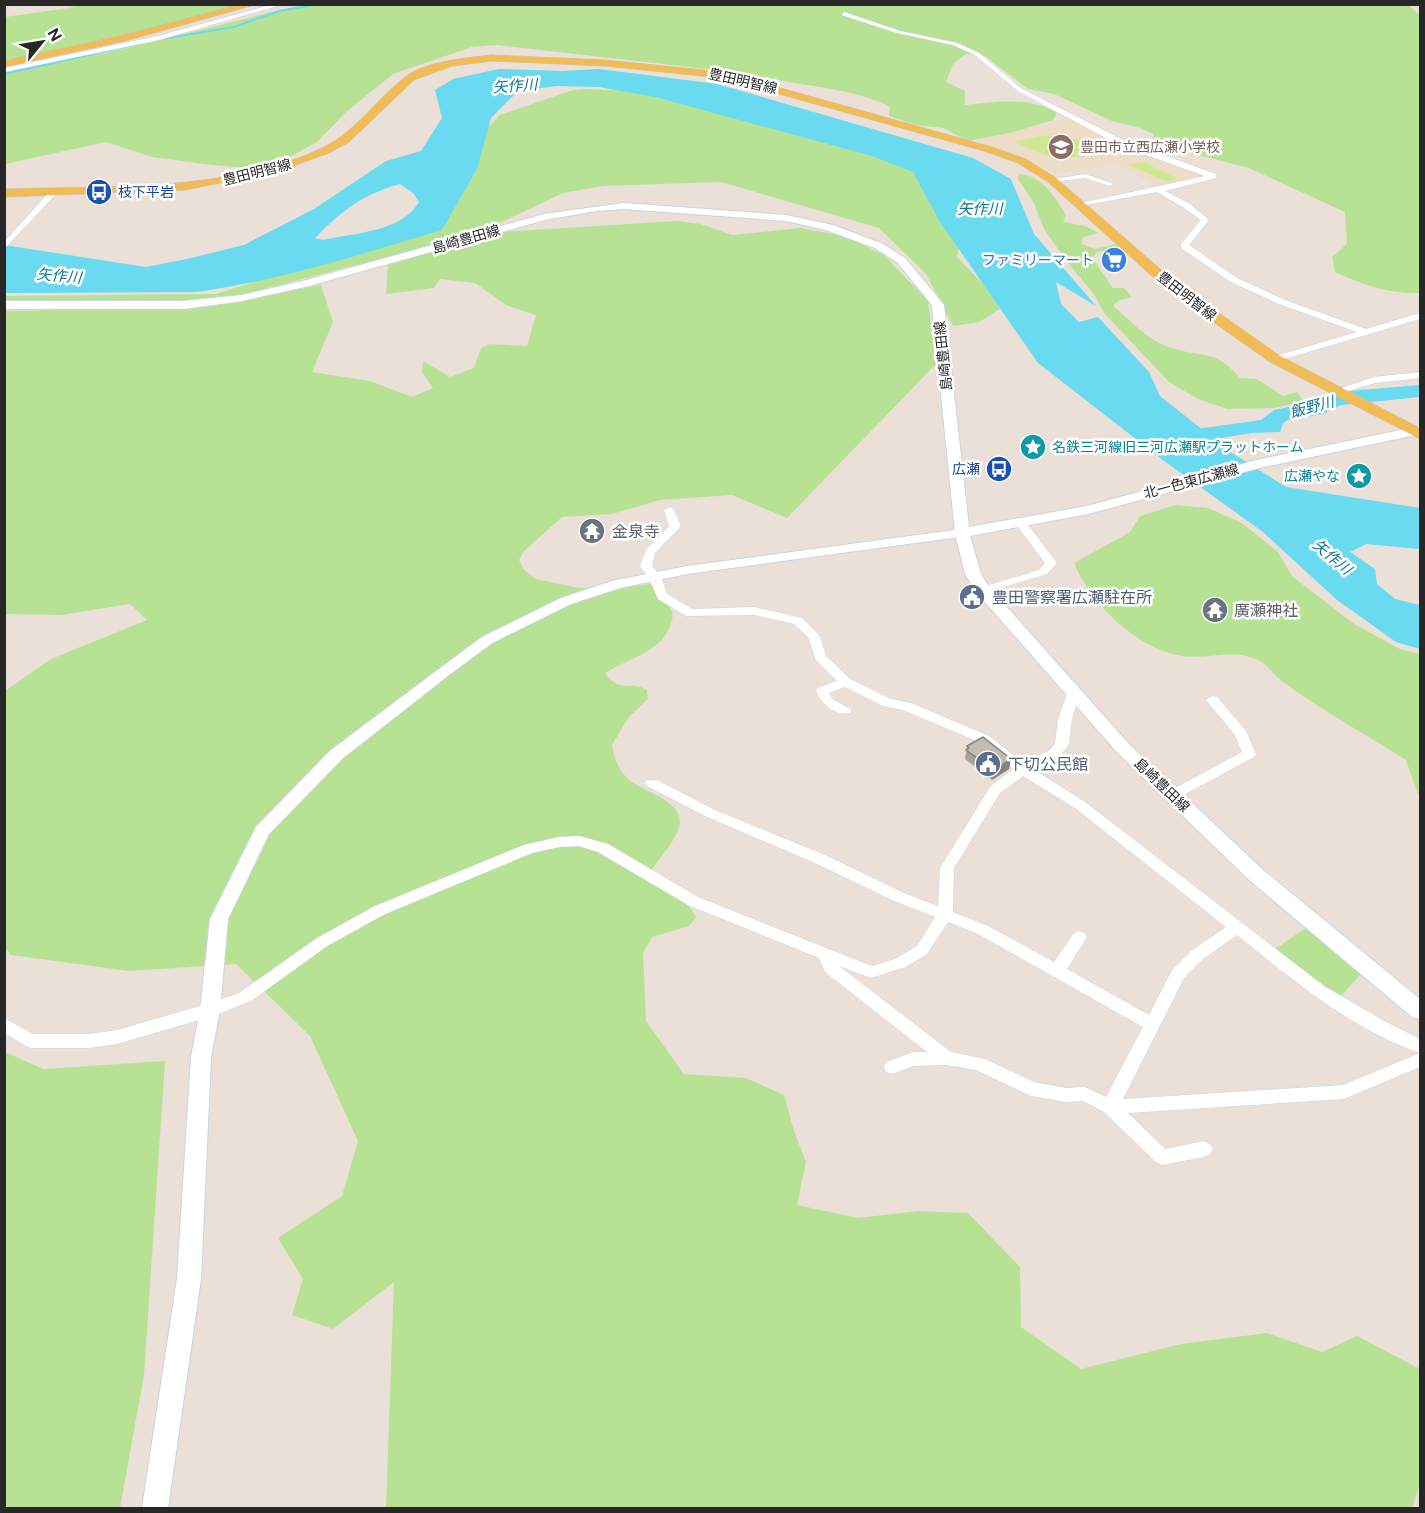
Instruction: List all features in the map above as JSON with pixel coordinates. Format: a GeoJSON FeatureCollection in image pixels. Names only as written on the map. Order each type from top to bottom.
{"type":"FeatureCollection","features":[{"type":"Feature","properties":{"kind":"main road"},"geometry":{"type":"LineString","coordinates":[[4,66],[125,38],[254,4]]}},
{"type":"Feature","properties":{"kind":"main road","name":"豊田明智線"},"geometry":{"type":"LineString","coordinates":[[4,192],[199,184],[275,169],[325,151],[345,141],[410,78],[450,63],[492,58],[671,68],[739,78],[1022,161],[1052,180],[1170,285],[1275,359],[1337,393],[1419,432]]}},
{"type":"Feature","properties":{"kind":"main road","name":"島崎豊田線"},"geometry":{"type":"LineString","coordinates":[[4,305],[183,305],[243,298],[544,217],[596,208],[624,206],[786,218],[829,227],[879,246],[901,260],[938,305],[962,533],[973,574],[983,590],[1122,747],[1256,874],[1420,1011]]}},
{"type":"Feature","properties":{"kind":"main road","name":"北一色東広瀬線"},"geometry":{"type":"LineString","coordinates":[[962,533],[1088,510],[1286,458],[1419,432]]}},
{"type":"Feature","properties":{"kind":"street"},"geometry":{"type":"LineString","coordinates":[[4,66],[159,38],[282,4]]}},
{"type":"Feature","properties":{"kind":"street"},"geometry":{"type":"LineString","coordinates":[[844,14],[899,32],[955,44],[977,54],[1020,90],[1114,139],[1143,153],[1213,176],[1158,190],[1080,204]]}},
{"type":"Feature","properties":{"kind":"street"},"geometry":{"type":"LineString","coordinates":[[1052,180],[1085,176],[1110,184]]}},
{"type":"Feature","properties":{"kind":"street"},"geometry":{"type":"LineString","coordinates":[[1158,190],[1187,206],[1206,220],[1184,246],[1217,270],[1282,302],[1363,331]]}},
{"type":"Feature","properties":{"kind":"street"},"geometry":{"type":"LineString","coordinates":[[4,247],[55,191]]}},
{"type":"Feature","properties":{"kind":"street"},"geometry":{"type":"LineString","coordinates":[[1275,359],[1325,346],[1363,331],[1420,316]]}},
{"type":"Feature","properties":{"kind":"street"},"geometry":{"type":"LineString","coordinates":[[1337,393],[1374,380],[1420,375]]}},
{"type":"Feature","properties":{"kind":"street"},"geometry":{"type":"LineString","coordinates":[[669,510],[675,526],[650,552],[646,566],[655,577],[662,596],[690,613],[754,611],[798,621],[814,636],[820,657],[846,682],[888,703],[906,706],[984,739],[1022,769],[1080,805],[1318,990],[1420,1046]]}},
{"type":"Feature","properties":{"kind":"street"},"geometry":{"type":"LineString","coordinates":[[983,590],[1043,572],[1051,563],[1022,523]]}},
{"type":"Feature","properties":{"kind":"street"},"geometry":{"type":"LineString","coordinates":[[155,1509],[189,1279],[201,1057],[210,1010],[219,919],[262,831],[301,788],[338,754],[487,640],[566,601],[617,584],[655,577],[962,533]]}},
{"type":"Feature","properties":{"kind":"street"},"geometry":{"type":"LineString","coordinates":[[845,710],[827,702],[822,691],[846,682]]}},
{"type":"Feature","properties":{"kind":"street"},"geometry":{"type":"LineString","coordinates":[[4,1024],[30,1041],[89,1041],[117,1037],[210,1010],[245,997],[322,942],[361,919],[529,849],[559,842],[579,841],[603,848],[693,901],[871,972],[900,963],[922,950],[945,914],[947,868],[988,799],[1022,769],[1055,753],[1062,744],[1065,719],[1074,692]]}},
{"type":"Feature","properties":{"kind":"street"},"geometry":{"type":"LineString","coordinates":[[1173,795],[1249,754],[1241,734],[1212,700]]}},
{"type":"Feature","properties":{"kind":"street"},"geometry":{"type":"LineString","coordinates":[[652,783],[710,813],[820,859],[899,897],[983,930],[1151,1024]]}},
{"type":"Feature","properties":{"kind":"street"},"geometry":{"type":"LineString","coordinates":[[1110,1107],[1178,974],[1197,955],[1238,927]]}},
{"type":"Feature","properties":{"kind":"street"},"geometry":{"type":"LineString","coordinates":[[1057,971],[1079,937]]}},
{"type":"Feature","properties":{"kind":"street"},"geometry":{"type":"LineString","coordinates":[[826,955],[831,968],[947,1058]]}},
{"type":"Feature","properties":{"kind":"street"},"geometry":{"type":"LineString","coordinates":[[892,1067],[914,1059],[947,1058],[979,1064],[1031,1089],[1066,1095],[1085,1094],[1110,1107],[1162,1157],[1204,1149]]}},
{"type":"Feature","properties":{"kind":"street"},"geometry":{"type":"LineString","coordinates":[[1110,1107],[1344,1092],[1420,1060]]}},
{"type":"Feature","properties":{"kind":"shaded area","name":"豊田市立西広瀬小学校"},"geometry":{"type":"Polygon","coordinates":[[[1069,118],[1152,157],[1160,157],[1208,175],[1159,188],[1116,164],[1054,174],[1025,157],[974,142],[1069,118]]]}},
{"type":"Feature","properties":{"kind":"green space"},"geometry":{"type":"Polygon","coordinates":[[[1407,4],[1420,15],[1420,293],[1376,288],[1335,272],[1332,257],[1347,244],[1345,212],[1249,168],[1153,143],[1154,134],[1112,121],[1054,94],[1028,89],[985,56],[966,54],[953,64],[946,82],[965,91],[965,105],[1001,102],[1036,104],[1057,113],[1053,120],[1014,132],[968,141],[943,128],[916,125],[889,116],[890,107],[860,95],[842,91],[750,74],[497,45],[472,47],[393,74],[346,112],[317,142],[277,164],[250,168],[212,165],[152,157],[106,142],[5,164],[5,75],[14,70],[115,51],[301,5],[1407,4]]]}},
{"type":"Feature","properties":{"kind":"green space"},"geometry":{"type":"Polygon","coordinates":[[[79,5],[241,5],[170,25],[5,61],[5,17],[79,5]]]}},
{"type":"Feature","properties":{"kind":"green space"},"geometry":{"type":"Polygon","coordinates":[[[573,90],[631,91],[848,147],[930,175],[961,238],[957,257],[987,288],[1000,309],[979,322],[953,326],[926,274],[879,228],[721,182],[603,186],[563,193],[487,229],[453,240],[217,301],[5,303],[4,296],[216,294],[311,264],[429,233],[479,137],[500,115],[573,90]]]}},
{"type":"Feature","properties":{"kind":"green space"},"geometry":{"type":"Polygon","coordinates":[[[1041,136],[1068,140],[1078,139],[1092,150],[1082,155],[1063,158],[1034,151],[1015,142],[1041,136]]]}},
{"type":"Feature","properties":{"kind":"green space"},"geometry":{"type":"Polygon","coordinates":[[[1143,162],[1178,179],[1166,181],[1129,165],[1143,162]]]}},
{"type":"Feature","properties":{"kind":"green space"},"geometry":{"type":"Polygon","coordinates":[[[1019,174],[1034,178],[1047,188],[1066,215],[1063,222],[1086,226],[1098,233],[1083,237],[1082,244],[1095,249],[1116,244],[1120,247],[1097,252],[1092,258],[1113,288],[1124,288],[1132,297],[1118,301],[1113,306],[1139,329],[1161,344],[1180,351],[1215,358],[1231,368],[1240,378],[1257,379],[1283,396],[1297,392],[1302,399],[1300,402],[1274,408],[1227,409],[1198,399],[1169,382],[1105,314],[1093,293],[1067,262],[1044,229],[1034,203],[1018,179],[1019,174]]]}},
{"type":"Feature","properties":{"kind":"green space"},"geometry":{"type":"Polygon","coordinates":[[[677,221],[701,224],[732,235],[800,228],[845,236],[884,255],[928,301],[936,364],[787,518],[732,495],[660,500],[612,514],[562,517],[524,551],[519,560],[524,570],[536,579],[579,588],[609,590],[657,583],[673,614],[670,626],[657,644],[605,673],[620,685],[641,687],[647,690],[648,699],[628,718],[612,745],[613,750],[619,767],[628,779],[670,804],[680,818],[677,833],[651,871],[687,903],[696,917],[689,926],[652,937],[643,953],[646,1021],[684,1074],[746,1078],[784,1095],[806,1162],[797,1205],[858,1218],[919,1211],[968,1213],[1020,1267],[1021,1327],[1081,1369],[1181,1344],[1267,1333],[1322,1352],[1357,1336],[1420,1369],[1420,1484],[1412,1508],[386,1508],[394,1282],[333,1329],[292,1315],[303,1279],[278,1238],[342,1196],[358,1141],[310,1036],[236,964],[129,971],[11,955],[5,948],[5,691],[51,659],[147,620],[130,604],[61,615],[5,614],[5,311],[207,307],[321,285],[333,322],[312,372],[370,381],[412,397],[433,388],[422,372],[423,361],[450,377],[474,368],[481,348],[490,344],[527,346],[536,315],[506,305],[475,283],[440,279],[434,288],[386,294],[388,264],[499,232],[677,221]]]}},
{"type":"Feature","properties":{"kind":"green space"},"geometry":{"type":"Polygon","coordinates":[[[1175,505],[1208,508],[1242,523],[1278,552],[1292,576],[1354,624],[1400,649],[1420,654],[1420,795],[1406,760],[1297,692],[1261,662],[1239,655],[1191,657],[1164,651],[1132,634],[1103,608],[1074,563],[1130,532],[1140,516],[1175,505]]]}},
{"type":"Feature","properties":{"kind":"green space"},"geometry":{"type":"Polygon","coordinates":[[[1306,928],[1362,973],[1339,998],[1275,949],[1306,928]]]}},
{"type":"Feature","properties":{"kind":"green space"},"geometry":{"type":"Polygon","coordinates":[[[5,1052],[43,1069],[165,1061],[144,1375],[120,1508],[5,1508],[5,1052]]]}},
{"type":"Feature","properties":{"kind":"water","name":"矢作川"},"geometry":{"type":"Polygon","coordinates":[[[499,69],[563,71],[599,69],[717,84],[973,158],[1011,179],[1034,234],[1096,306],[1056,282],[1061,304],[1079,322],[1098,317],[1149,372],[1160,396],[1232,453],[1286,487],[1420,508],[1420,549],[1366,544],[1350,552],[1375,569],[1377,584],[1395,599],[1420,605],[1420,649],[1396,642],[1337,600],[1263,532],[1164,461],[1038,363],[940,222],[913,172],[872,156],[655,97],[599,87],[557,86],[518,91],[491,118],[477,169],[442,230],[289,274],[196,292],[5,293],[4,245],[146,267],[244,245],[314,209],[386,161],[421,151],[442,118],[435,90],[453,79],[499,69]],[[400,184],[374,193],[353,205],[315,238],[323,240],[363,233],[401,220],[419,202],[413,193],[400,184]]]}},
{"type":"Feature","properties":{"kind":"building"},"geometry":{"type":"Polygon","coordinates":[[[983,737],[1011,759],[994,770],[966,750],[969,748],[967,746],[983,737]]]}},
{"type":"Feature","properties":{"kind":"waterway"},"geometry":{"type":"LineString","coordinates":[[161,39],[234,27],[279,11],[320,4]]}},
{"type":"Feature","properties":{"kind":"waterway"},"geometry":{"type":"LineString","coordinates":[[4,74],[143,43]]}},
{"type":"Feature","properties":{"kind":"waterway","name":"飯野川"},"geometry":{"type":"LineString","coordinates":[[1175,439],[1251,426],[1272,427],[1272,420],[1282,415],[1315,409],[1337,399],[1420,391]]}},
{"type":"Feature","properties":{"kind":"place","name":"豊田市立西広瀬小学校"},"geometry":{"type":"Point","coordinates":[1061,147]}},
{"type":"Feature","properties":{"kind":"place","name":"枝下平岩"},"geometry":{"type":"Point","coordinates":[99,192]}},
{"type":"Feature","properties":{"kind":"place","name":"ファミリーマート"},"geometry":{"type":"Point","coordinates":[1114,260]}},
{"type":"Feature","properties":{"kind":"place","name":"名鉄三河線旧三河広瀬駅プラットホーム"},"geometry":{"type":"Point","coordinates":[1033,447]}},
{"type":"Feature","properties":{"kind":"place","name":"広瀬"},"geometry":{"type":"Point","coordinates":[999,469]}},
{"type":"Feature","properties":{"kind":"place","name":"広瀬やな"},"geometry":{"type":"Point","coordinates":[1359,476]}},
{"type":"Feature","properties":{"kind":"place","name":"金泉寺"},"geometry":{"type":"Point","coordinates":[592,531]}},
{"type":"Feature","properties":{"kind":"place","name":"豊田警察署広瀬駐在所"},"geometry":{"type":"Point","coordinates":[972,597]}},
{"type":"Feature","properties":{"kind":"place","name":"廣瀬神社"},"geometry":{"type":"Point","coordinates":[1215,610]}},
{"type":"Feature","properties":{"kind":"place","name":"下切公民館"},"geometry":{"type":"Point","coordinates":[988,764]}}]}
